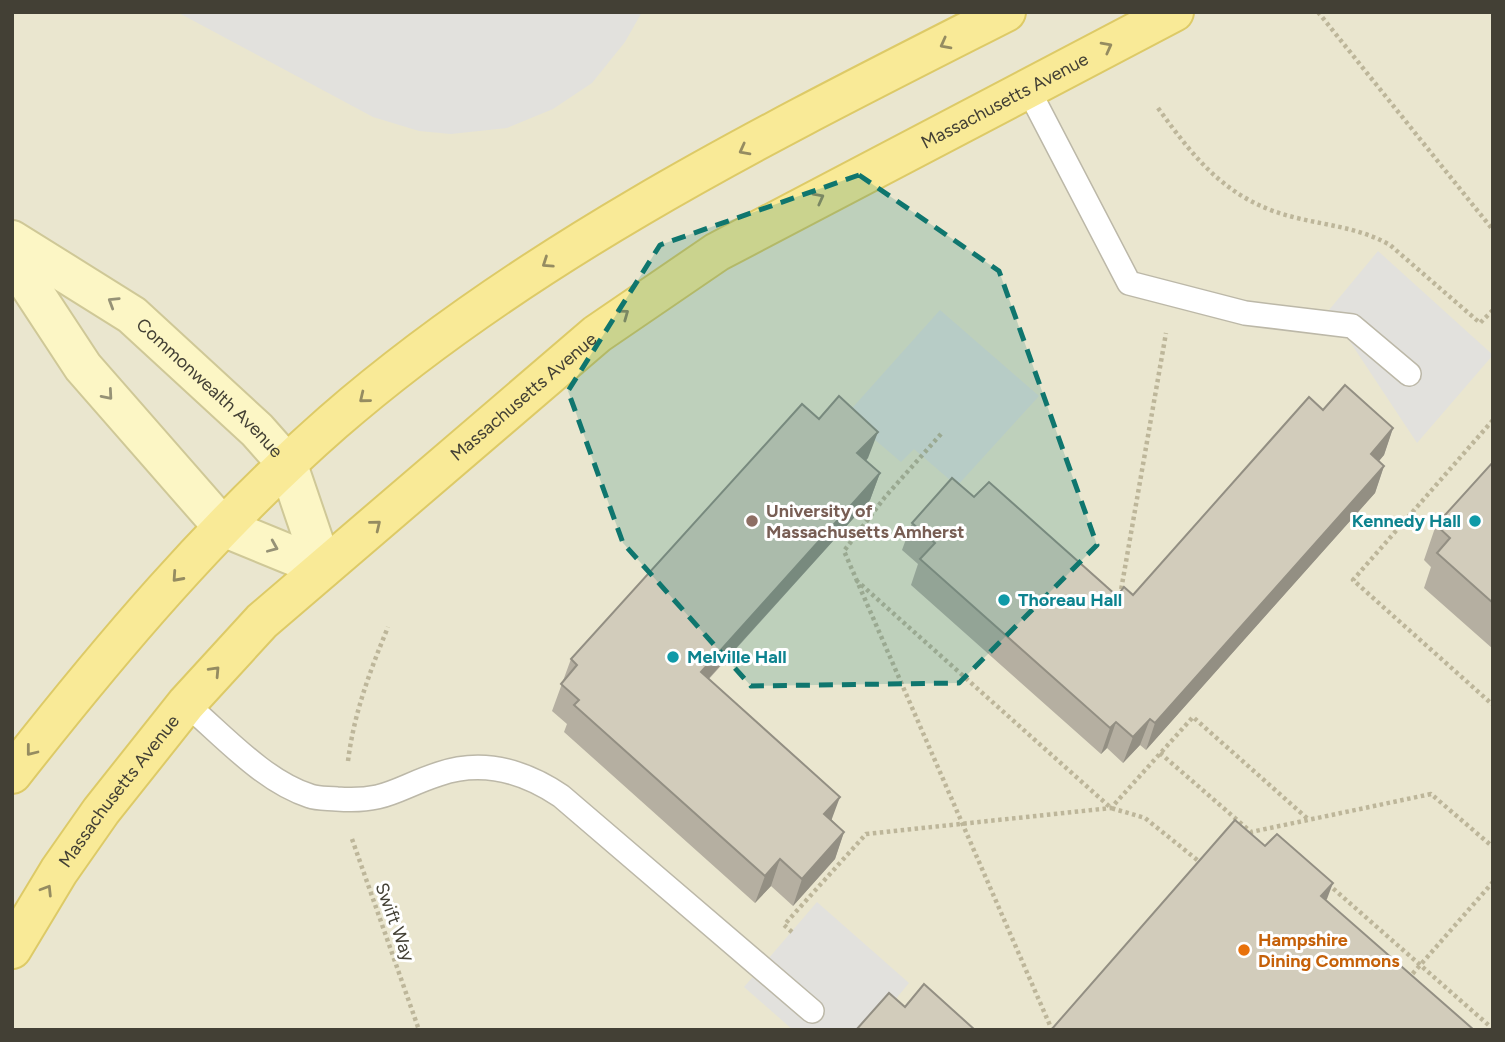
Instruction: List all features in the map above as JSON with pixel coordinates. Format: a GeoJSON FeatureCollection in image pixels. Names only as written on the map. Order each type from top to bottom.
{"type":"FeatureCollection","features":[{"type":"Feature","properties":{"kind":"main road"},"geometry":{"type":"LineString","coordinates":[[12,775],[132,627],[223,527],[334,422],[408,362],[556,257],[659,195],[1006,12]]}},
{"type":"Feature","properties":{"kind":"main road","name":"Massachusetts Avenue"},"geometry":{"type":"LineString","coordinates":[[12,949],[59,871],[94,821],[186,704],[262,621],[597,334],[657,290],[717,252],[1174,12]]}},
{"type":"Feature","properties":{"kind":"main road","name":"Commonwealth Avenue"},"geometry":{"type":"LineString","coordinates":[[12,240],[132,315],[257,430],[288,465],[323,568]]}},
{"type":"Feature","properties":{"kind":"main road"},"geometry":{"type":"LineString","coordinates":[[12,259],[83,366],[223,527],[323,568]]}},
{"type":"Feature","properties":{"kind":"lane"},"geometry":{"type":"LineString","coordinates":[[1028,89],[1129,283],[1245,313],[1352,326],[1409,374]]}},
{"type":"Feature","properties":{"kind":"lane"},"geometry":{"type":"LineString","coordinates":[[186,704],[279,781],[312,796],[347,800],[383,797],[439,774],[468,768],[502,768],[537,780],[561,796],[812,1011]]}},
{"type":"Feature","properties":{"kind":"path"},"geometry":{"type":"LineString","coordinates":[[1318,12],[1493,230]]}},
{"type":"Feature","properties":{"kind":"path"},"geometry":{"type":"LineString","coordinates":[[1158,108],[1194,158],[1239,197],[1267,210],[1358,229],[1376,237],[1390,245],[1480,323],[1493,310]]}},
{"type":"Feature","properties":{"kind":"path"},"geometry":{"type":"LineString","coordinates":[[1119,603],[1173,294]]}},
{"type":"Feature","properties":{"kind":"path"},"geometry":{"type":"LineString","coordinates":[[1493,420],[1353,580],[1493,705]]}},
{"type":"Feature","properties":{"kind":"path"},"geometry":{"type":"LineString","coordinates":[[941,434],[885,497],[844,551],[853,577],[1052,1030]]}},
{"type":"Feature","properties":{"kind":"path"},"geometry":{"type":"LineString","coordinates":[[853,577],[1111,808]]}},
{"type":"Feature","properties":{"kind":"path"},"geometry":{"type":"LineString","coordinates":[[348,766],[352,725],[388,627]]}},
{"type":"Feature","properties":{"kind":"path"},"geometry":{"type":"LineString","coordinates":[[1111,808],[1193,717],[1309,820]]}},
{"type":"Feature","properties":{"kind":"path"},"geometry":{"type":"LineString","coordinates":[[1160,753],[1251,832],[1431,794],[1493,846]]}},
{"type":"Feature","properties":{"kind":"path"},"geometry":{"type":"LineString","coordinates":[[792,932],[784,925],[866,834],[1111,808],[1145,817],[1204,866]]}},
{"type":"Feature","properties":{"kind":"path"},"geometry":{"type":"LineString","coordinates":[[1265,830],[1275,838]]}},
{"type":"Feature","properties":{"kind":"path","name":"Swift Way"},"geometry":{"type":"LineString","coordinates":[[351,834],[419,1030]]}},
{"type":"Feature","properties":{"kind":"path"},"geometry":{"type":"LineString","coordinates":[[1319,876],[1493,1029]]}},
{"type":"Feature","properties":{"kind":"path"},"geometry":{"type":"LineString","coordinates":[[1401,987],[1493,881]]}},
{"type":"Feature","properties":{"kind":"highlighted area"},"geometry":{"type":"Polygon","coordinates":[[[859,175],[999,271],[1097,545],[959,683],[751,686],[623,543],[568,391],[660,245],[859,175]]]}},
{"type":"Feature","properties":{"kind":"shaded area","name":"University of Massachusetts Amherst"},"geometry":{"type":"Polygon","coordinates":[[[12,12],[1493,12],[1493,1030],[12,1030],[12,12]]]}},
{"type":"Feature","properties":{"kind":"shaded area"},"geometry":{"type":"Polygon","coordinates":[[[177,12],[642,12],[625,42],[592,83],[553,109],[507,128],[451,134],[419,131],[373,117],[177,12]]]}},
{"type":"Feature","properties":{"kind":"shaded area"},"geometry":{"type":"Polygon","coordinates":[[[1378,251],[1493,355],[1417,443],[1329,310],[1378,251]]]}},
{"type":"Feature","properties":{"kind":"shaded area"},"geometry":{"type":"Polygon","coordinates":[[[940,310],[1039,396],[957,486],[914,449],[901,462],[846,415],[940,310]]]}},
{"type":"Feature","properties":{"kind":"shaded area"},"geometry":{"type":"Polygon","coordinates":[[[817,902],[909,983],[870,1030],[793,1030],[744,987],[817,902]]]}},
{"type":"Feature","properties":{"kind":"building","name":"Thoreau Hall"},"geometry":{"type":"Polygon","coordinates":[[[1345,385],[1393,428],[1371,454],[1384,466],[1155,723],[1150,719],[1133,737],[1116,722],[1110,728],[920,559],[935,543],[912,523],[952,478],[974,497],[989,482],[1117,596],[1124,587],[1133,595],[1309,397],[1323,410],[1345,385]]]}},
{"type":"Feature","properties":{"kind":"building","name":"Melville Hall"},"geometry":{"type":"Polygon","coordinates":[[[839,396],[878,432],[857,453],[880,473],[701,672],[840,797],[824,814],[844,832],[802,879],[780,859],[765,876],[574,705],[579,700],[561,684],[577,665],[571,659],[802,404],[819,419],[839,396]]]}},
{"type":"Feature","properties":{"kind":"building","name":"Kennedy Hall"},"geometry":{"type":"Polygon","coordinates":[[[1493,462],[1493,603],[1437,553],[1450,538],[1436,525],[1493,462]]]}},
{"type":"Feature","properties":{"kind":"building","name":"Hampshire Dining Commons"},"geometry":{"type":"Polygon","coordinates":[[[1235,820],[1265,846],[1277,834],[1333,883],[1321,896],[1474,1030],[1051,1030],[1235,820]]]}},
{"type":"Feature","properties":{"kind":"building"},"geometry":{"type":"Polygon","coordinates":[[[924,984],[975,1030],[856,1030],[889,993],[905,1007],[924,984]]]}},
{"type":"Feature","properties":{"kind":"place","name":"University of Massachusetts Amherst"},"geometry":{"type":"Point","coordinates":[752,521]}},
{"type":"Feature","properties":{"kind":"place","name":"Kennedy Hall"},"geometry":{"type":"Point","coordinates":[1475,521]}},
{"type":"Feature","properties":{"kind":"place","name":"Thoreau Hall"},"geometry":{"type":"Point","coordinates":[1004,600]}},
{"type":"Feature","properties":{"kind":"place","name":"Melville Hall"},"geometry":{"type":"Point","coordinates":[673,657]}},
{"type":"Feature","properties":{"kind":"place","name":"Hampshire Dining Commons"},"geometry":{"type":"Point","coordinates":[1244,950]}}]}
